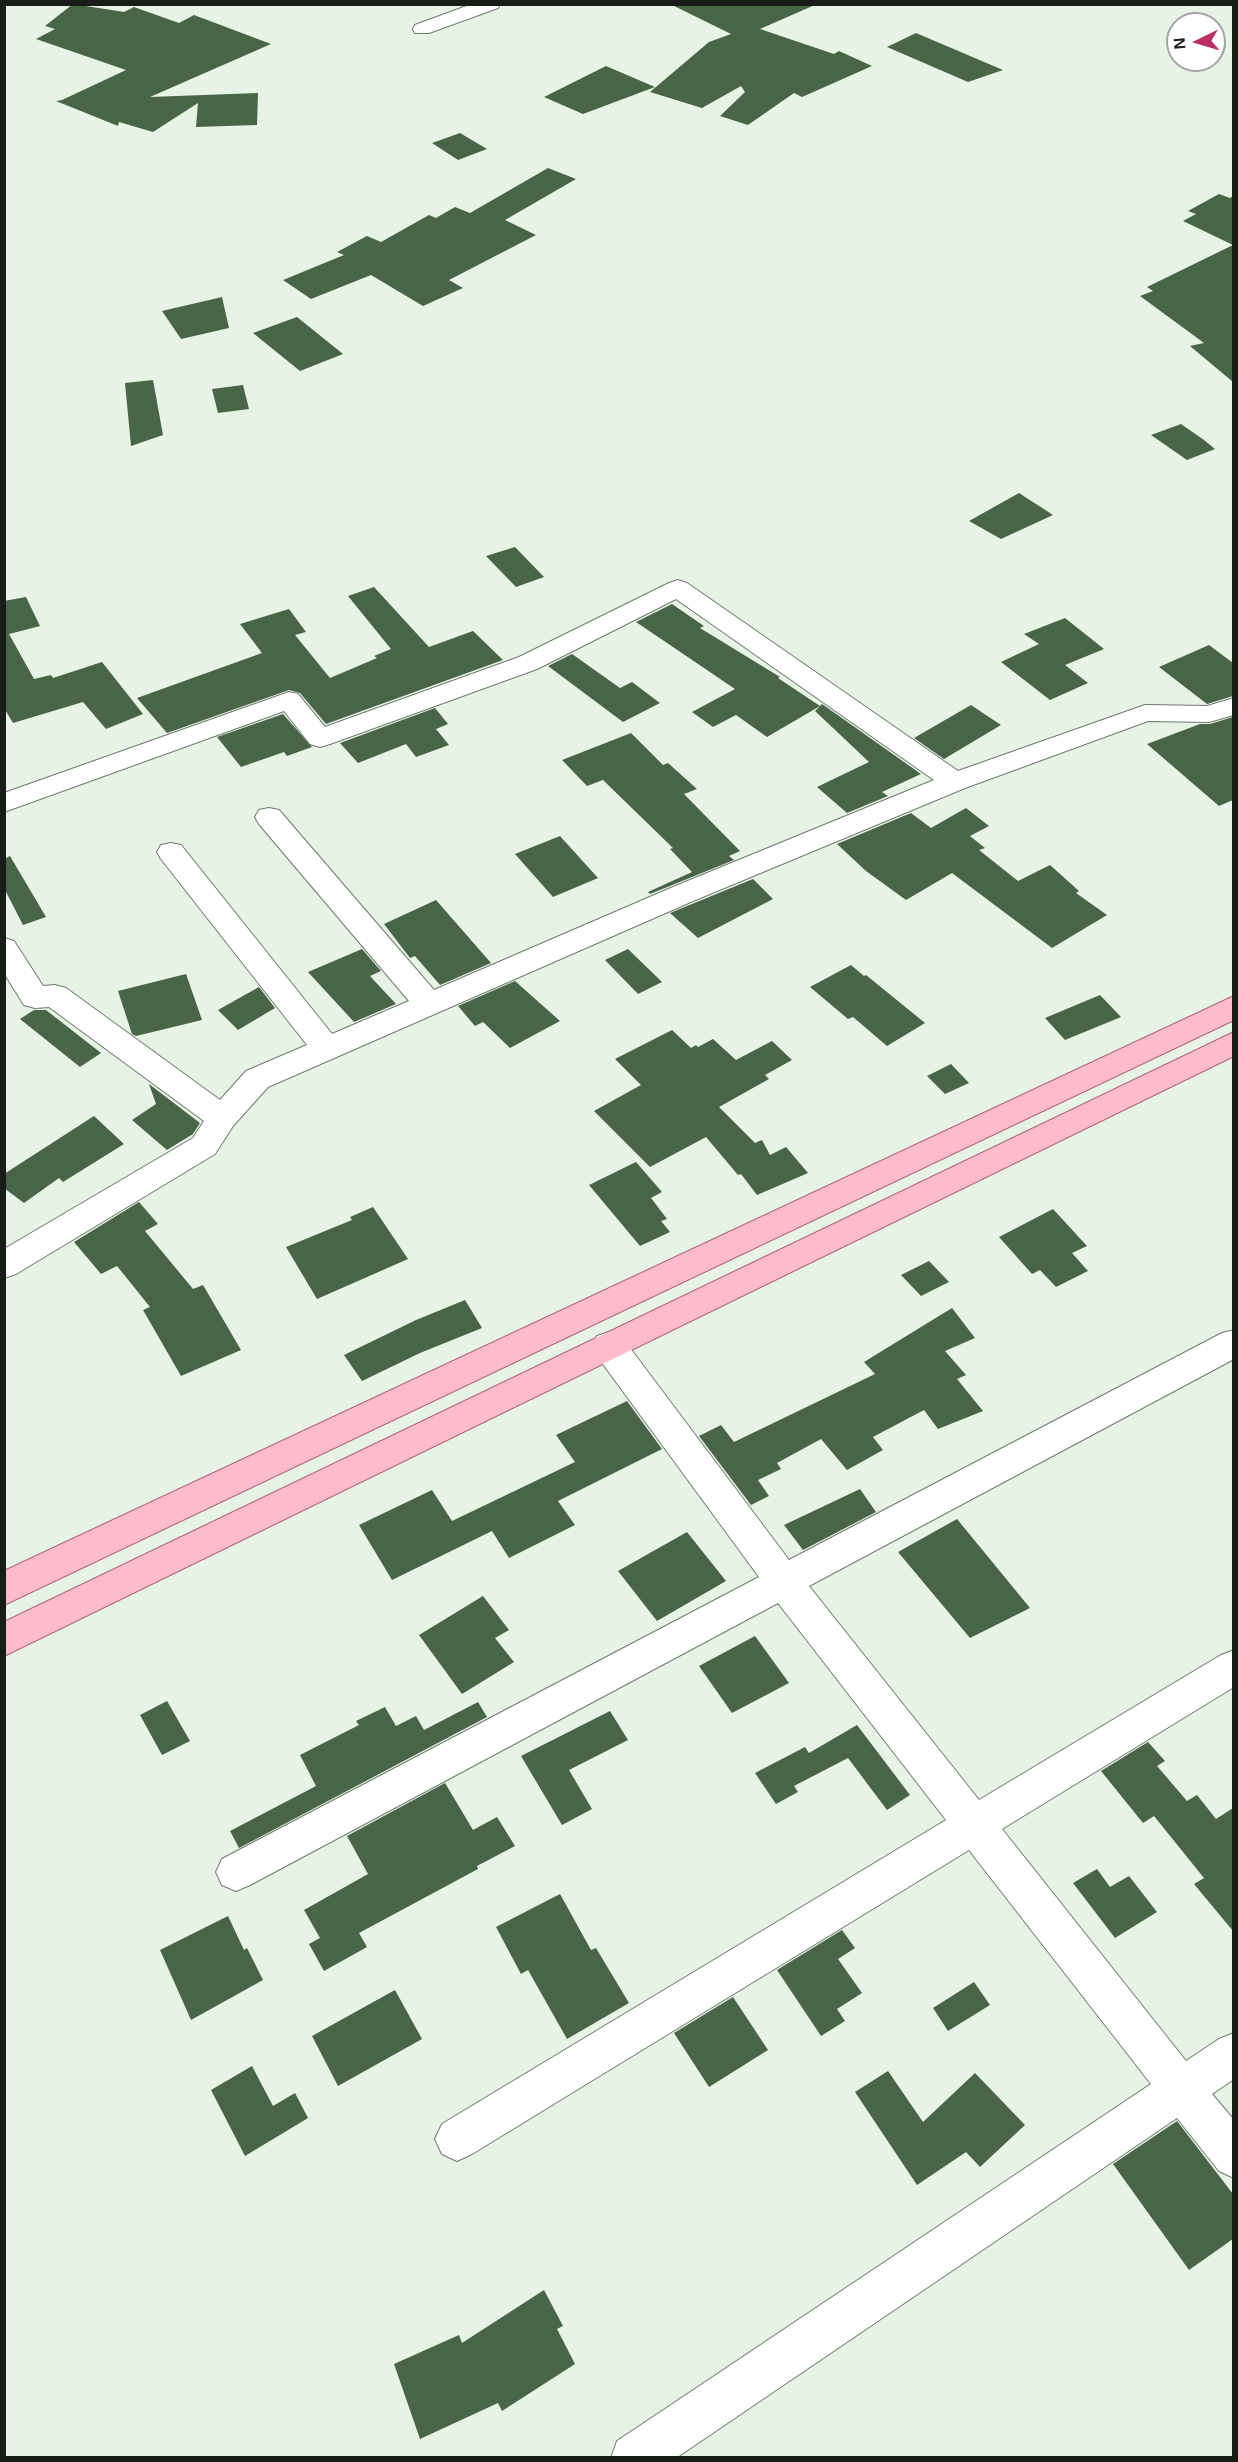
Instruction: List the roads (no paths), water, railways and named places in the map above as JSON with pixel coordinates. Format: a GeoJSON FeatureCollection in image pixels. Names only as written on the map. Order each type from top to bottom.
{"type":"FeatureCollection","features":[{"type":"Feature","properties":{"kind":"main road"},"geometry":{"type":"LineString","coordinates":[[4,1589],[1233,1007]]}},
{"type":"Feature","properties":{"kind":"main road"},"geometry":{"type":"LineString","coordinates":[[4,1640],[1233,1042]]}},
{"type":"Feature","properties":{"kind":"street"},"geometry":{"type":"LineString","coordinates":[[422,29],[485,5]]}},
{"type":"Feature","properties":{"kind":"street"},"geometry":{"type":"LineString","coordinates":[[4,803],[289,700],[320,738],[528,663],[678,588],[955,782]]}},
{"type":"Feature","properties":{"kind":"street"},"geometry":{"type":"LineString","coordinates":[[4,1265],[204,1146],[222,1118],[257,1079],[683,894],[955,782],[1145,713],[1209,714],[1233,706]]}},
{"type":"Feature","properties":{"kind":"street"},"geometry":{"type":"LineString","coordinates":[[269,817],[429,1004]]}},
{"type":"Feature","properties":{"kind":"street"},"geometry":{"type":"LineString","coordinates":[[171,852],[327,1049]]}},
{"type":"Feature","properties":{"kind":"street"},"geometry":{"type":"LineString","coordinates":[[4,948],[35,997],[54,996],[222,1118]]}},
{"type":"Feature","properties":{"kind":"street"},"geometry":{"type":"LineString","coordinates":[[236,1872],[1233,1343]]}},
{"type":"Feature","properties":{"kind":"street"},"geometry":{"type":"LineString","coordinates":[[609,1346],[784,1582],[1233,2156]]}},
{"type":"Feature","properties":{"kind":"street"},"geometry":{"type":"LineString","coordinates":[[457,2139],[1233,1667]]}},
{"type":"Feature","properties":{"kind":"street"},"geometry":{"type":"LineString","coordinates":[[634,2457],[1233,2054]]}}]}
